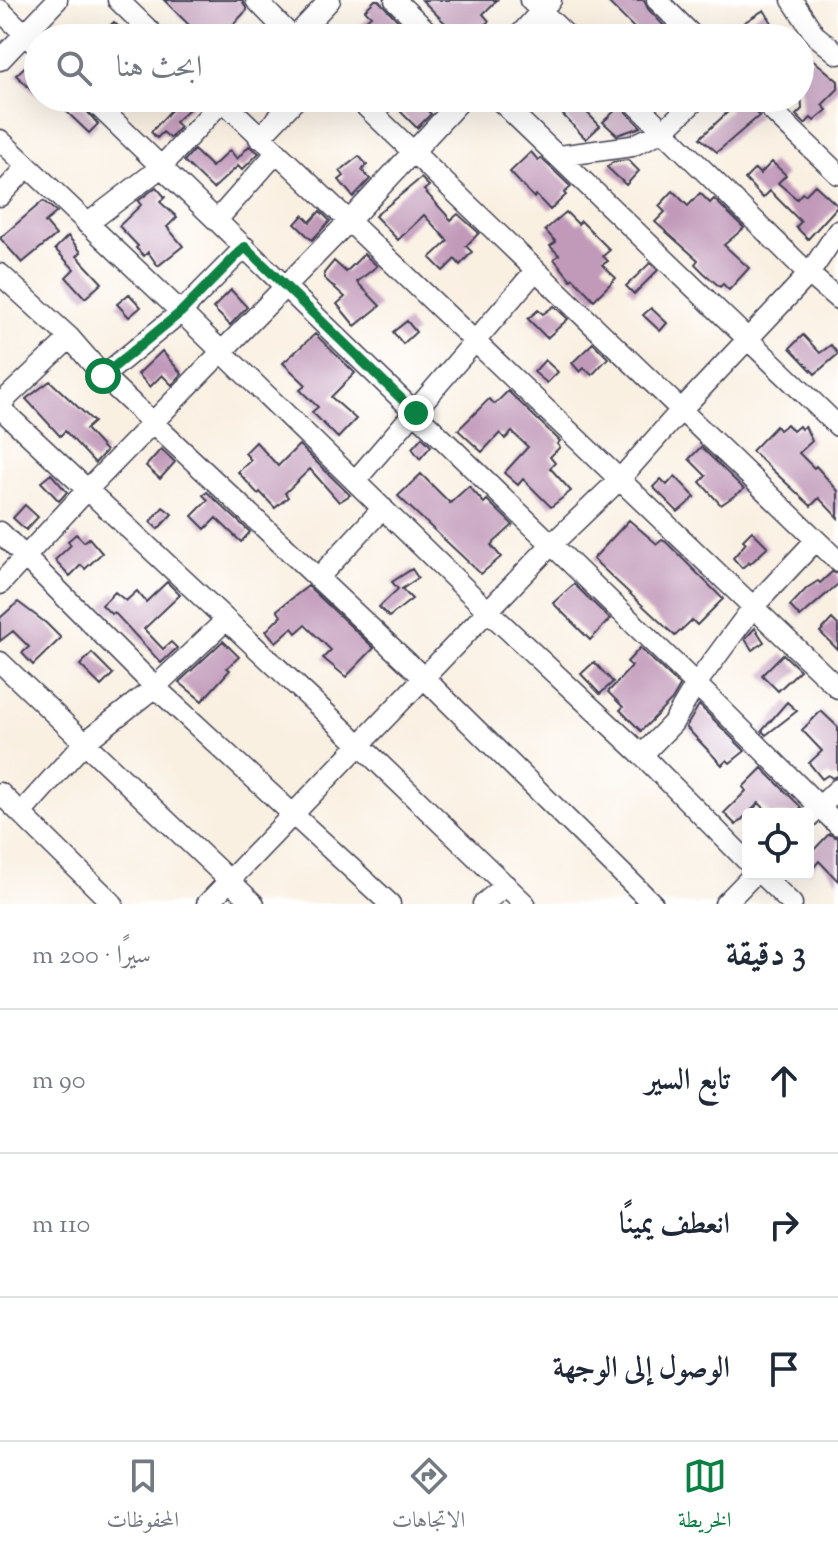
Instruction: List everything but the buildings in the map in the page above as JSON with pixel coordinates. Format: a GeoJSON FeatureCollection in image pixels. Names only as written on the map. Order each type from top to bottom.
{"type":"FeatureCollection","features":[{"type":"Feature","properties":{"kind":"street"},"geometry":{"type":"LineString","coordinates":[[42,24],[57,0]]}},
{"type":"Feature","properties":{"kind":"street"},"geometry":{"type":"LineString","coordinates":[[118,0],[143,24]]}},
{"type":"Feature","properties":{"kind":"street"},"geometry":{"type":"LineString","coordinates":[[256,0],[280,24]]}},
{"type":"Feature","properties":{"kind":"street"},"geometry":{"type":"LineString","coordinates":[[307,24],[330,0]]}},
{"type":"Feature","properties":{"kind":"street"},"geometry":{"type":"LineString","coordinates":[[657,0],[681,24]]}},
{"type":"Feature","properties":{"kind":"street"},"geometry":{"type":"LineString","coordinates":[[398,1],[420,24]]}},
{"type":"Feature","properties":{"kind":"street"},"geometry":{"type":"LineString","coordinates":[[795,1],[802,24]]}},
{"type":"Feature","properties":{"kind":"street"},"geometry":{"type":"LineString","coordinates":[[527,24],[541,4],[557,24]]}},
{"type":"Feature","properties":{"kind":"street"},"geometry":{"type":"LineString","coordinates":[[0,10],[24,32]]}},
{"type":"Feature","properties":{"kind":"street"},"geometry":{"type":"LineString","coordinates":[[814,44],[838,54]]}},
{"type":"Feature","properties":{"kind":"street"},"geometry":{"type":"LineString","coordinates":[[0,60],[24,45]]}},
{"type":"Feature","properties":{"kind":"street"},"geometry":{"type":"LineString","coordinates":[[104,112],[696,684],[808,808]]}},
{"type":"Feature","properties":{"kind":"street"},"geometry":{"type":"LineString","coordinates":[[87,224],[160,168],[211,112]]}},
{"type":"Feature","properties":{"kind":"street"},"geometry":{"type":"LineString","coordinates":[[235,112],[838,688]]}},
{"type":"Feature","properties":{"kind":"street"},"geometry":{"type":"LineString","coordinates":[[259,138],[284,112]]}},
{"type":"Feature","properties":{"kind":"street"},"geometry":{"type":"LineString","coordinates":[[371,112],[838,561]]}},
{"type":"Feature","properties":{"kind":"street"},"geometry":{"type":"LineString","coordinates":[[0,584],[450,112]]}},
{"type":"Feature","properties":{"kind":"street"},"geometry":{"type":"LineString","coordinates":[[512,112],[838,426]]}},
{"type":"Feature","properties":{"kind":"street"},"geometry":{"type":"LineString","coordinates":[[644,112],[838,299]]}},
{"type":"Feature","properties":{"kind":"street"},"geometry":{"type":"LineString","coordinates":[[559,156],[632,146],[663,131],[683,112]]}},
{"type":"Feature","properties":{"kind":"street"},"geometry":{"type":"LineString","coordinates":[[774,112],[838,174]]}},
{"type":"Feature","properties":{"kind":"street"},"geometry":{"type":"LineString","coordinates":[[0,140],[488,611],[642,755],[742,856]]}},
{"type":"Feature","properties":{"kind":"street"},"geometry":{"type":"LineString","coordinates":[[217,220],[277,152]]}},
{"type":"Feature","properties":{"kind":"street"},"geometry":{"type":"LineString","coordinates":[[0,196],[27,167]]}},
{"type":"Feature","properties":{"kind":"street"},"geometry":{"type":"LineString","coordinates":[[207,904],[551,545],[620,479],[809,274],[838,231]]}},
{"type":"Feature","properties":{"kind":"street"},"geometry":{"type":"LineString","coordinates":[[103,376],[181,312],[245,247]]}},
{"type":"Feature","properties":{"kind":"street"},"geometry":{"type":"LineString","coordinates":[[355,481],[536,270]]}},
{"type":"Feature","properties":{"kind":"street"},"geometry":{"type":"LineString","coordinates":[[0,274],[70,338],[103,376],[424,678],[653,904]]}},
{"type":"Feature","properties":{"kind":"street"},"geometry":{"type":"LineString","coordinates":[[70,338],[0,406],[86,491],[360,745],[525,904]]}},
{"type":"Feature","properties":{"kind":"street"},"geometry":{"type":"LineString","coordinates":[[318,578],[383,508]]}},
{"type":"Feature","properties":{"kind":"street"},"geometry":{"type":"LineString","coordinates":[[0,532],[155,687],[390,904]]}},
{"type":"Feature","properties":{"kind":"street"},"geometry":{"type":"LineString","coordinates":[[642,755],[673,723],[696,684],[753,607],[816,540]]}},
{"type":"Feature","properties":{"kind":"street"},"geometry":{"type":"LineString","coordinates":[[21,813],[84,743],[155,687],[226,620]]}},
{"type":"Feature","properties":{"kind":"street"},"geometry":{"type":"LineString","coordinates":[[0,662],[254,904]]}},
{"type":"Feature","properties":{"kind":"street"},"geometry":{"type":"LineString","coordinates":[[814,812],[838,789]]}},
{"type":"Feature","properties":{"kind":"street"},"geometry":{"type":"LineString","coordinates":[[2,798],[113,904]]}},
{"type":"Feature","properties":{"kind":"street"},"geometry":{"type":"LineString","coordinates":[[814,813],[838,825]]}},
{"type":"Feature","properties":{"kind":"street"},"geometry":{"type":"LineString","coordinates":[[725,904],[748,880]]}},
{"type":"Feature","properties":{"kind":"street"},"geometry":{"type":"LineString","coordinates":[[767,880],[792,904]]}},
{"type":"Feature","properties":{"kind":"street"},"geometry":{"type":"LineString","coordinates":[[483,904],[506,885]]}},
{"type":"Feature","properties":{"kind":"route"},"geometry":{"type":"LineString","coordinates":[[103,376],[181,312],[245,247],[416,413]]}}]}
